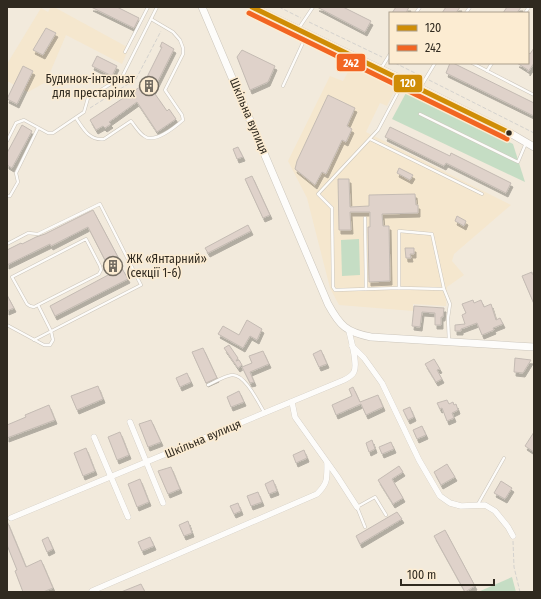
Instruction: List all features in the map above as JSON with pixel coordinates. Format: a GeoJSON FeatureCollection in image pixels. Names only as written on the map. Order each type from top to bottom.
{"type":"FeatureCollection","features":[{"type":"Feature","properties":{"kind":"street","name":"Шкільна вулиця"},"geometry":{"type":"LineString","coordinates":[[11,518],[147,463],[344,380],[354,371],[355,365],[349,331],[341,325],[328,304],[202,7]]}},
{"type":"Feature","properties":{"kind":"street"},"geometry":{"type":"LineString","coordinates":[[252,7],[262,9],[299,29],[510,133],[534,147]]}},
{"type":"Feature","properties":{"kind":"street"},"geometry":{"type":"LineString","coordinates":[[349,331],[371,337],[534,347]]}},
{"type":"Feature","properties":{"kind":"street"},"geometry":{"type":"LineString","coordinates":[[352,345],[364,358],[382,383],[419,460],[440,496],[450,504],[461,506],[485,504],[495,511],[508,527],[513,536]]}},
{"type":"Feature","properties":{"kind":"street"},"geometry":{"type":"LineString","coordinates":[[292,402],[295,417],[357,507]]}},
{"type":"Feature","properties":{"kind":"street"},"geometry":{"type":"LineString","coordinates":[[130,422],[163,503]]}},
{"type":"Feature","properties":{"kind":"street"},"geometry":{"type":"LineString","coordinates":[[94,437],[128,517]]}},
{"type":"Feature","properties":{"kind":"street"},"geometry":{"type":"LineString","coordinates":[[92,591],[316,494],[324,486],[327,479],[327,462]]}},
{"type":"Feature","properties":{"kind":"lane"},"geometry":{"type":"LineString","coordinates":[[125,52],[148,7]]}},
{"type":"Feature","properties":{"kind":"lane"},"geometry":{"type":"LineString","coordinates":[[7,141],[16,122],[24,120],[48,133],[53,133],[84,112],[88,98],[122,77],[157,7]]}},
{"type":"Feature","properties":{"kind":"lane"},"geometry":{"type":"LineString","coordinates":[[299,29],[313,7]]}},
{"type":"Feature","properties":{"kind":"lane"},"geometry":{"type":"LineString","coordinates":[[76,118],[87,134],[100,140],[104,139],[131,121],[143,136],[151,138],[159,137],[181,122],[183,117],[182,115],[165,90],[183,54],[184,48],[180,40],[173,32],[151,19]]}},
{"type":"Feature","properties":{"kind":"lane"},"geometry":{"type":"LineString","coordinates":[[282,86],[307,33]]}},
{"type":"Feature","properties":{"kind":"lane"},"geometry":{"type":"LineString","coordinates":[[381,69],[389,56]]}},
{"type":"Feature","properties":{"kind":"lane"},"geometry":{"type":"LineString","coordinates":[[420,88],[434,64]]}},
{"type":"Feature","properties":{"kind":"lane"},"geometry":{"type":"LineString","coordinates":[[474,64],[534,96]]}},
{"type":"Feature","properties":{"kind":"lane"},"geometry":{"type":"LineString","coordinates":[[487,71],[491,64]]}},
{"type":"Feature","properties":{"kind":"lane"},"geometry":{"type":"LineString","coordinates":[[404,81],[378,130],[318,194],[332,208],[333,286],[335,290],[399,288],[444,289]]}},
{"type":"Feature","properties":{"kind":"lane"},"geometry":{"type":"LineString","coordinates":[[420,114],[518,162],[527,142]]}},
{"type":"Feature","properties":{"kind":"lane"},"geometry":{"type":"LineString","coordinates":[[7,196],[10,196],[18,182],[16,173],[38,128]]}},
{"type":"Feature","properties":{"kind":"lane"},"geometry":{"type":"LineString","coordinates":[[370,139],[482,194]]}},
{"type":"Feature","properties":{"kind":"lane"},"geometry":{"type":"LineString","coordinates":[[7,244],[28,233],[38,234],[100,204],[141,285],[34,340]]}},
{"type":"Feature","properties":{"kind":"lane"},"geometry":{"type":"LineString","coordinates":[[365,218],[366,289]]}},
{"type":"Feature","properties":{"kind":"lane"},"geometry":{"type":"LineString","coordinates":[[399,288],[399,231],[432,234],[444,289],[450,304],[448,318],[449,342]]}},
{"type":"Feature","properties":{"kind":"lane"},"geometry":{"type":"LineString","coordinates":[[86,239],[100,266],[101,270],[99,274],[38,305],[34,307],[27,304],[12,277],[86,239]]}},
{"type":"Feature","properties":{"kind":"lane"},"geometry":{"type":"LineString","coordinates":[[7,325],[44,345],[50,345],[53,340],[51,331],[38,305]]}},
{"type":"Feature","properties":{"kind":"lane"},"geometry":{"type":"LineString","coordinates":[[208,385],[231,375],[237,375],[250,388],[265,413]]}},
{"type":"Feature","properties":{"kind":"lane"},"geometry":{"type":"LineString","coordinates":[[478,504],[504,458]]}},
{"type":"Feature","properties":{"kind":"lane"},"geometry":{"type":"LineString","coordinates":[[365,527],[357,507],[375,497],[386,515]]}},
{"type":"Feature","properties":{"kind":"path"},"geometry":{"type":"LineString","coordinates":[[279,7],[387,59]]}},
{"type":"Feature","properties":{"kind":"path"},"geometry":{"type":"LineString","coordinates":[[84,112],[136,79],[163,26]]}},
{"type":"Feature","properties":{"kind":"path"},"geometry":{"type":"LineString","coordinates":[[397,64],[534,133]]}},
{"type":"Feature","properties":{"kind":"path"},"geometry":{"type":"LineString","coordinates":[[513,536],[514,567],[520,592]]}},
{"type":"Feature","properties":{"kind":"shaded area"},"geometry":{"type":"Polygon","coordinates":[[[51,7],[54,7],[129,48],[122,64],[66,35],[46,82],[28,92],[7,81],[7,64],[41,8],[48,12],[51,7]]]}},
{"type":"Feature","properties":{"kind":"shaded area"},"geometry":{"type":"Polygon","coordinates":[[[352,65],[397,86],[387,106],[380,103],[366,132],[511,205],[454,254],[452,261],[464,275],[447,287],[446,306],[413,304],[413,311],[339,305],[330,288],[307,198],[288,161],[330,76],[343,81],[352,65]]]}},
{"type":"Feature","properties":{"kind":"green space"},"geometry":{"type":"Polygon","coordinates":[[[407,91],[513,144],[525,182],[392,119],[407,91]]]}},
{"type":"Feature","properties":{"kind":"green space"},"geometry":{"type":"Polygon","coordinates":[[[359,239],[360,275],[342,276],[341,240],[359,239]]]}},
{"type":"Feature","properties":{"kind":"green space"},"geometry":{"type":"Polygon","coordinates":[[[512,577],[516,592],[478,592],[512,577]]]}},
{"type":"Feature","properties":{"kind":"building"},"geometry":{"type":"Polygon","coordinates":[[[91,7],[117,7],[139,18],[134,28],[91,7]]]}},
{"type":"Feature","properties":{"kind":"building"},"geometry":{"type":"Polygon","coordinates":[[[317,7],[343,7],[371,21],[365,32],[317,7]]]}},
{"type":"Feature","properties":{"kind":"building"},"geometry":{"type":"Polygon","coordinates":[[[396,7],[409,7],[406,12],[393,12],[396,7]]]}},
{"type":"Feature","properties":{"kind":"building"},"geometry":{"type":"Polygon","coordinates":[[[446,7],[460,7],[457,12],[443,12],[446,7]]]}},
{"type":"Feature","properties":{"kind":"building"},"geometry":{"type":"Polygon","coordinates":[[[507,7],[521,7],[518,12],[504,12],[507,7]]]}},
{"type":"Feature","properties":{"kind":"building"},"geometry":{"type":"Polygon","coordinates":[[[46,28],[56,33],[43,55],[33,50],[46,28]]]}},
{"type":"Feature","properties":{"kind":"building","name":"Будинок-інтернат для престарілих"},"geometry":{"type":"Polygon","coordinates":[[[162,42],[174,49],[153,91],[167,111],[169,109],[176,119],[157,132],[137,102],[109,122],[111,124],[105,128],[103,126],[96,130],[90,120],[143,85],[162,47],[160,47],[162,42]]]}},
{"type":"Feature","properties":{"kind":"building"},"geometry":{"type":"Polygon","coordinates":[[[534,48],[534,63],[528,72],[528,70],[519,64],[529,64],[529,53],[530,54],[534,48]]]}},
{"type":"Feature","properties":{"kind":"building"},"geometry":{"type":"Polygon","coordinates":[[[242,50],[275,66],[268,82],[250,90],[237,57],[242,50]]]}},
{"type":"Feature","properties":{"kind":"building"},"geometry":{"type":"Polygon","coordinates":[[[97,56],[117,66],[112,76],[92,66],[97,56]]]}},
{"type":"Feature","properties":{"kind":"building"},"geometry":{"type":"Polygon","coordinates":[[[450,64],[455,64],[534,103],[534,116],[446,73],[450,64]]]}},
{"type":"Feature","properties":{"kind":"building"},"geometry":{"type":"Polygon","coordinates":[[[23,66],[33,71],[17,104],[7,99],[23,66]]]}},
{"type":"Feature","properties":{"kind":"building"},"geometry":{"type":"Polygon","coordinates":[[[328,95],[355,108],[347,126],[352,129],[346,142],[342,140],[326,174],[322,172],[315,185],[295,169],[297,161],[328,95]]]}},
{"type":"Feature","properties":{"kind":"building"},"geometry":{"type":"Polygon","coordinates":[[[22,125],[32,131],[12,168],[7,165],[7,153],[22,125]]]}},
{"type":"Feature","properties":{"kind":"building"},"geometry":{"type":"Polygon","coordinates":[[[390,127],[450,156],[451,153],[511,183],[506,193],[446,163],[444,166],[385,137],[390,127]]]}},
{"type":"Feature","properties":{"kind":"building"},"geometry":{"type":"Polygon","coordinates":[[[238,147],[243,157],[237,159],[233,149],[238,147]]]}},
{"type":"Feature","properties":{"kind":"building"},"geometry":{"type":"Polygon","coordinates":[[[399,168],[413,175],[410,180],[397,173],[399,168]]]}},
{"type":"Feature","properties":{"kind":"building"},"geometry":{"type":"Polygon","coordinates":[[[252,176],[270,215],[263,218],[245,179],[252,176]]]}},
{"type":"Feature","properties":{"kind":"building"},"geometry":{"type":"Polygon","coordinates":[[[338,179],[349,179],[350,207],[369,206],[369,195],[415,194],[416,205],[418,205],[418,213],[382,214],[383,226],[389,226],[390,281],[369,282],[368,227],[370,227],[370,212],[350,212],[351,230],[339,230],[338,179]]]}},
{"type":"Feature","properties":{"kind":"building","name":"ЖК «Янтарний» (секції 1-6)"},"geometry":{"type":"Polygon","coordinates":[[[93,210],[118,257],[116,258],[128,279],[55,316],[50,306],[110,274],[104,263],[106,262],[88,227],[51,246],[50,244],[7,265],[7,250],[45,234],[93,210]]]}},
{"type":"Feature","properties":{"kind":"building"},"geometry":{"type":"Polygon","coordinates":[[[457,216],[466,221],[464,226],[455,221],[457,216]]]}},
{"type":"Feature","properties":{"kind":"building"},"geometry":{"type":"Polygon","coordinates":[[[248,225],[251,231],[208,253],[205,248],[248,225]]]}},
{"type":"Feature","properties":{"kind":"building"},"geometry":{"type":"Polygon","coordinates":[[[405,248],[414,248],[414,254],[410,254],[411,258],[406,258],[405,248]]]}},
{"type":"Feature","properties":{"kind":"building"},"geometry":{"type":"Polygon","coordinates":[[[532,272],[532,274],[534,274],[534,304],[522,276],[532,272]]]}},
{"type":"Feature","properties":{"kind":"building"},"geometry":{"type":"Polygon","coordinates":[[[7,295],[14,308],[7,311],[7,295]]]}},
{"type":"Feature","properties":{"kind":"building"},"geometry":{"type":"Polygon","coordinates":[[[473,300],[474,303],[481,300],[484,307],[491,304],[496,320],[500,318],[503,324],[482,335],[477,323],[461,329],[461,331],[455,331],[455,325],[465,324],[462,315],[466,313],[462,304],[473,300]]]}},
{"type":"Feature","properties":{"kind":"building"},"geometry":{"type":"Polygon","coordinates":[[[414,306],[444,308],[443,317],[441,317],[441,325],[435,325],[435,313],[422,312],[420,327],[412,326],[414,306]]]}},
{"type":"Feature","properties":{"kind":"building"},"geometry":{"type":"Polygon","coordinates":[[[247,320],[262,329],[257,340],[250,336],[243,348],[218,334],[223,326],[239,335],[247,320]]]}},
{"type":"Feature","properties":{"kind":"building"},"geometry":{"type":"Polygon","coordinates":[[[229,345],[238,358],[236,361],[239,360],[242,365],[238,368],[224,348],[229,345]]]}},
{"type":"Feature","properties":{"kind":"building"},"geometry":{"type":"Polygon","coordinates":[[[203,348],[217,378],[206,383],[192,352],[203,348]]]}},
{"type":"Feature","properties":{"kind":"building"},"geometry":{"type":"Polygon","coordinates":[[[321,350],[327,364],[319,367],[313,354],[321,350]]]}},
{"type":"Feature","properties":{"kind":"building"},"geometry":{"type":"Polygon","coordinates":[[[263,351],[269,364],[250,372],[254,382],[250,383],[242,367],[252,363],[249,356],[263,351]]]}},
{"type":"Feature","properties":{"kind":"building"},"geometry":{"type":"Polygon","coordinates":[[[515,358],[531,360],[523,373],[514,372],[515,358]]]}},
{"type":"Feature","properties":{"kind":"building"},"geometry":{"type":"Polygon","coordinates":[[[434,359],[440,369],[437,370],[442,379],[436,382],[425,364],[434,359]]]}},
{"type":"Feature","properties":{"kind":"building"},"geometry":{"type":"Polygon","coordinates":[[[187,373],[191,382],[180,387],[176,378],[187,373]]]}},
{"type":"Feature","properties":{"kind":"building"},"geometry":{"type":"Polygon","coordinates":[[[98,386],[103,399],[77,410],[71,396],[98,386]]]}},
{"type":"Feature","properties":{"kind":"building"},"geometry":{"type":"Polygon","coordinates":[[[353,387],[360,402],[378,395],[383,407],[366,415],[361,404],[336,415],[332,405],[352,396],[349,389],[353,387]]]}},
{"type":"Feature","properties":{"kind":"building"},"geometry":{"type":"Polygon","coordinates":[[[239,391],[244,402],[231,407],[227,397],[239,391]]]}},
{"type":"Feature","properties":{"kind":"building"},"geometry":{"type":"Polygon","coordinates":[[[447,400],[449,404],[453,402],[454,405],[456,404],[458,410],[452,413],[454,418],[447,421],[442,408],[440,409],[437,403],[447,400]]]}},
{"type":"Feature","properties":{"kind":"building"},"geometry":{"type":"Polygon","coordinates":[[[49,405],[55,420],[7,438],[7,425],[26,417],[25,415],[49,405]]]}},
{"type":"Feature","properties":{"kind":"building"},"geometry":{"type":"Polygon","coordinates":[[[410,407],[414,417],[408,420],[403,410],[410,407]]]}},
{"type":"Feature","properties":{"kind":"building"},"geometry":{"type":"Polygon","coordinates":[[[151,420],[161,442],[148,447],[139,424],[151,420]]]}},
{"type":"Feature","properties":{"kind":"building"},"geometry":{"type":"Polygon","coordinates":[[[422,426],[426,435],[417,439],[413,430],[422,426]]]}},
{"type":"Feature","properties":{"kind":"building"},"geometry":{"type":"Polygon","coordinates":[[[120,432],[129,455],[117,460],[108,437],[120,432]]]}},
{"type":"Feature","properties":{"kind":"building"},"geometry":{"type":"Polygon","coordinates":[[[534,432],[534,452],[525,446],[534,432]]]}},
{"type":"Feature","properties":{"kind":"building"},"geometry":{"type":"Polygon","coordinates":[[[372,440],[375,449],[369,452],[366,443],[372,440]]]}},
{"type":"Feature","properties":{"kind":"building"},"geometry":{"type":"Polygon","coordinates":[[[391,442],[394,449],[382,454],[379,447],[391,442]]]}},
{"type":"Feature","properties":{"kind":"building"},"geometry":{"type":"Polygon","coordinates":[[[86,448],[95,471],[83,476],[74,453],[86,448]]]}},
{"type":"Feature","properties":{"kind":"building"},"geometry":{"type":"Polygon","coordinates":[[[304,450],[307,458],[296,463],[293,455],[304,450]]]}},
{"type":"Feature","properties":{"kind":"building"},"geometry":{"type":"Polygon","coordinates":[[[447,464],[455,477],[441,485],[434,472],[447,464]]]}},
{"type":"Feature","properties":{"kind":"building"},"geometry":{"type":"Polygon","coordinates":[[[399,466],[403,472],[392,479],[403,498],[393,504],[378,480],[399,466]]]}},
{"type":"Feature","properties":{"kind":"building"},"geometry":{"type":"Polygon","coordinates":[[[171,467],[180,489],[168,494],[158,471],[171,467]]]}},
{"type":"Feature","properties":{"kind":"building"},"geometry":{"type":"Polygon","coordinates":[[[140,479],[149,502],[137,507],[128,484],[140,479]]]}},
{"type":"Feature","properties":{"kind":"building"},"geometry":{"type":"Polygon","coordinates":[[[273,480],[277,491],[269,494],[265,484],[273,480]]]}},
{"type":"Feature","properties":{"kind":"building"},"geometry":{"type":"Polygon","coordinates":[[[501,481],[512,488],[505,499],[494,493],[501,481]]]}},
{"type":"Feature","properties":{"kind":"building"},"geometry":{"type":"Polygon","coordinates":[[[258,492],[262,502],[251,506],[247,496],[258,492]]]}},
{"type":"Feature","properties":{"kind":"building"},"geometry":{"type":"Polygon","coordinates":[[[238,503],[241,511],[234,514],[230,506],[238,503]]]}},
{"type":"Feature","properties":{"kind":"building"},"geometry":{"type":"Polygon","coordinates":[[[397,512],[402,519],[360,544],[356,536],[397,512]]]}},
{"type":"Feature","properties":{"kind":"building"},"geometry":{"type":"Polygon","coordinates":[[[7,521],[26,567],[41,560],[53,588],[43,592],[23,592],[15,571],[17,570],[7,545],[7,521]]]}},
{"type":"Feature","properties":{"kind":"building"},"geometry":{"type":"Polygon","coordinates":[[[188,521],[192,533],[184,536],[179,525],[188,521]]]}},
{"type":"Feature","properties":{"kind":"building"},"geometry":{"type":"Polygon","coordinates":[[[445,530],[475,586],[465,592],[434,536],[445,530]]]}},
{"type":"Feature","properties":{"kind":"building"},"geometry":{"type":"Polygon","coordinates":[[[48,537],[53,549],[47,552],[42,540],[48,537]]]}},
{"type":"Feature","properties":{"kind":"building"},"geometry":{"type":"Polygon","coordinates":[[[150,537],[154,546],[142,551],[138,542],[150,537]]]}},
{"type":"Feature","properties":{"kind":"building"},"geometry":{"type":"Polygon","coordinates":[[[141,584],[145,592],[121,592],[141,584]]]}},
{"type":"Feature","properties":{"kind":"transit line","name":"120"},"geometry":{"type":"LineString","coordinates":[[252,7],[510,133]]}},
{"type":"Feature","properties":{"kind":"transit line","name":"242"},"geometry":{"type":"LineString","coordinates":[[249,13],[507,139]]}},
{"type":"Feature","properties":{"kind":"place","name":"Будинок-інтернат для престарілих"},"geometry":{"type":"Point","coordinates":[149,86]}},
{"type":"Feature","properties":{"kind":"place","name":"ЖК «Янтарний» (секції 1-6)"},"geometry":{"type":"Point","coordinates":[113,266]}}]}
